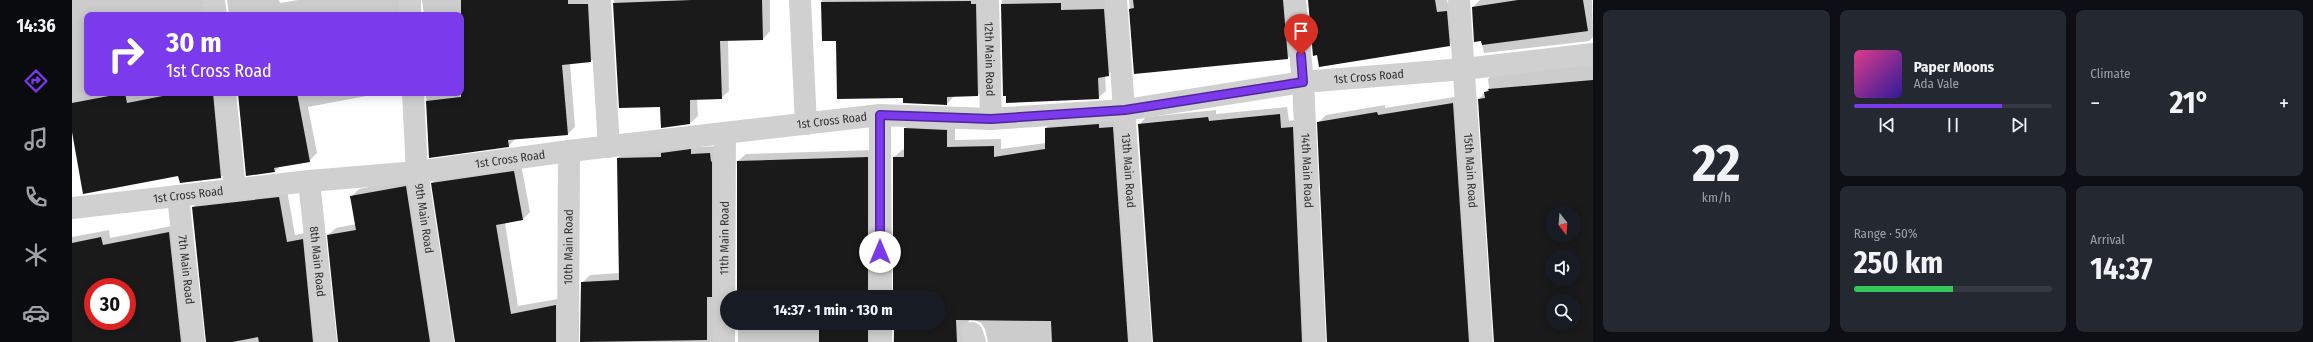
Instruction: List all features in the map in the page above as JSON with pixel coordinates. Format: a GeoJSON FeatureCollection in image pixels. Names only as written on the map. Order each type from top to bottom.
{"type":"FeatureCollection","features":[{"type":"Feature","properties":{"kind":"street"},"geometry":{"type":"LineString","coordinates":[[214,0],[216,12]]}},
{"type":"Feature","properties":{"kind":"street"},"geometry":{"type":"LineString","coordinates":[[410,0],[410,12]]}},
{"type":"Feature","properties":{"kind":"street"},"geometry":{"type":"LineString","coordinates":[[600,0],[609,146]]}},
{"type":"Feature","properties":{"kind":"street"},"geometry":{"type":"LineString","coordinates":[[800,0],[806,124]]}},
{"type":"Feature","properties":{"kind":"street","name":"12th Main Road"},"geometry":{"type":"LineString","coordinates":[[988,0],[991,119]]}},
{"type":"Feature","properties":{"kind":"street","name":"13th Main Road"},"geometry":{"type":"LineString","coordinates":[[1116,0],[1142,342]]}},
{"type":"Feature","properties":{"kind":"street","name":"14th Main Road"},"geometry":{"type":"LineString","coordinates":[[1296,0],[1303,82],[1315,342]]}},
{"type":"Feature","properties":{"kind":"street","name":"15th Main Road"},"geometry":{"type":"LineString","coordinates":[[1459,0],[1482,342]]}},
{"type":"Feature","properties":{"kind":"street","name":"1st Cross Road"},"geometry":{"type":"LineString","coordinates":[[72,208],[309,181],[417,172],[609,146],[880,115],[991,119],[1125,110],[1303,82],[1464,69],[1593,54]]}},
{"type":"Feature","properties":{"kind":"street"},"geometry":{"type":"LineString","coordinates":[[225,96],[235,190]]}},
{"type":"Feature","properties":{"kind":"street","name":"9th Main Road"},"geometry":{"type":"LineString","coordinates":[[413,96],[417,172],[443,342]]}},
{"type":"Feature","properties":{"kind":"street"},"geometry":{"type":"LineString","coordinates":[[880,115],[881,290]]}},
{"type":"Feature","properties":{"kind":"street","name":"11th Main Road"},"geometry":{"type":"LineString","coordinates":[[724,342],[725,133]]}},
{"type":"Feature","properties":{"kind":"street","name":"10th Main Road"},"geometry":{"type":"LineString","coordinates":[[568,342],[569,151]]}},
{"type":"Feature","properties":{"kind":"street","name":"8th Main Road"},"geometry":{"type":"LineString","coordinates":[[309,181],[326,342]]}},
{"type":"Feature","properties":{"kind":"street","name":"7th Main Road"},"geometry":{"type":"LineString","coordinates":[[178,196],[194,342]]}},
{"type":"Feature","properties":{"kind":"street"},"geometry":{"type":"LineString","coordinates":[[881,330],[881,342]]}},
{"type":"Feature","properties":{"kind":"building"},"geometry":{"type":"Polygon","coordinates":[[[461,0],[568,0],[568,4],[588,4],[591,62],[562,65],[568,135],[508,140],[509,147],[429,158],[426,101],[464,96],[464,12],[461,12],[461,0]]]}},
{"type":"Feature","properties":{"kind":"building"},"geometry":{"type":"Polygon","coordinates":[[[692,0],[762,0],[763,40],[720,41],[722,99],[690,100],[690,124],[661,128],[660,107],[619,108],[613,3],[692,0]]]}},
{"type":"Feature","properties":{"kind":"building"},"geometry":{"type":"Polygon","coordinates":[[[1133,0],[1283,0],[1288,59],[1134,74],[1129,9],[1134,8],[1133,0]]]}},
{"type":"Feature","properties":{"kind":"building"},"geometry":{"type":"Polygon","coordinates":[[[1308,0],[1435,0],[1437,12],[1447,11],[1450,46],[1319,67],[1317,55],[1313,56],[1308,0]]]}},
{"type":"Feature","properties":{"kind":"building"},"geometry":{"type":"Polygon","coordinates":[[[1518,0],[1583,0],[1588,31],[1482,45],[1481,41],[1474,42],[1472,7],[1518,0]]]}},
{"type":"Feature","properties":{"kind":"building"},"geometry":{"type":"Polygon","coordinates":[[[971,1],[971,4],[976,4],[978,96],[947,97],[947,105],[903,103],[903,98],[837,99],[836,41],[822,41],[821,2],[971,1]]]}},
{"type":"Feature","properties":{"kind":"building"},"geometry":{"type":"Polygon","coordinates":[[[1061,3],[1061,10],[1104,9],[1109,76],[1098,78],[1099,99],[1006,103],[1006,96],[1003,96],[1001,4],[1061,3]]]}},
{"type":"Feature","properties":{"kind":"building"},"geometry":{"type":"Polygon","coordinates":[[[1593,80],[1593,342],[1494,342],[1478,99],[1485,98],[1484,92],[1489,91],[1488,89],[1593,80]]]}},
{"type":"Feature","properties":{"kind":"building"},"geometry":{"type":"Polygon","coordinates":[[[109,96],[126,96],[127,103],[163,96],[213,96],[221,178],[180,183],[178,176],[83,194],[72,132],[72,103],[109,96]]]}},
{"type":"Feature","properties":{"kind":"building"},"geometry":{"type":"Polygon","coordinates":[[[238,96],[298,96],[310,162],[274,168],[275,172],[246,176],[238,96]]]}},
{"type":"Feature","properties":{"kind":"building"},"geometry":{"type":"Polygon","coordinates":[[[1453,103],[1469,342],[1327,342],[1317,122],[1377,112],[1378,115],[1453,103]]]}},
{"type":"Feature","properties":{"kind":"building"},"geometry":{"type":"Polygon","coordinates":[[[1280,114],[1281,128],[1293,127],[1302,342],[1153,342],[1138,124],[1208,117],[1209,121],[1280,114]]]}},
{"type":"Feature","properties":{"kind":"building"},"geometry":{"type":"Polygon","coordinates":[[[1099,124],[1099,128],[1113,127],[1128,342],[1052,342],[1051,321],[956,320],[957,342],[894,342],[894,330],[946,330],[946,290],[893,290],[893,157],[904,157],[904,128],[947,130],[947,147],[994,146],[994,157],[1045,149],[1045,128],[1099,124]]]}},
{"type":"Feature","properties":{"kind":"building"},"geometry":{"type":"Polygon","coordinates":[[[691,149],[691,154],[710,153],[711,162],[712,161],[712,297],[707,297],[707,340],[580,342],[581,282],[619,280],[617,158],[661,157],[661,153],[691,149]]]}},
{"type":"Feature","properties":{"kind":"building"},"geometry":{"type":"Polygon","coordinates":[[[868,157],[868,290],[737,290],[737,161],[868,157]]]}},
{"type":"Feature","properties":{"kind":"building"},"geometry":{"type":"Polygon","coordinates":[[[514,171],[523,220],[496,225],[511,314],[556,305],[556,342],[455,342],[431,183],[514,171]]]}},
{"type":"Feature","properties":{"kind":"building"},"geometry":{"type":"Polygon","coordinates":[[[406,186],[430,342],[338,342],[327,235],[356,230],[350,196],[406,186]]]}},
{"type":"Feature","properties":{"kind":"building"},"geometry":{"type":"Polygon","coordinates":[[[279,197],[287,242],[303,239],[313,342],[259,342],[258,337],[232,342],[206,342],[192,207],[279,197]]]}},
{"type":"Feature","properties":{"kind":"building"},"geometry":{"type":"Polygon","coordinates":[[[169,232],[181,342],[72,342],[72,243],[101,237],[103,245],[169,232]]]}},
{"type":"Feature","properties":{"kind":"building"},"geometry":{"type":"Polygon","coordinates":[[[819,330],[868,330],[868,342],[819,342],[819,330]]]}},
{"type":"Feature","properties":{"kind":"route"},"geometry":{"type":"LineString","coordinates":[[880,252],[880,115],[991,119],[1125,110],[1303,82],[1301,55]]}}]}
